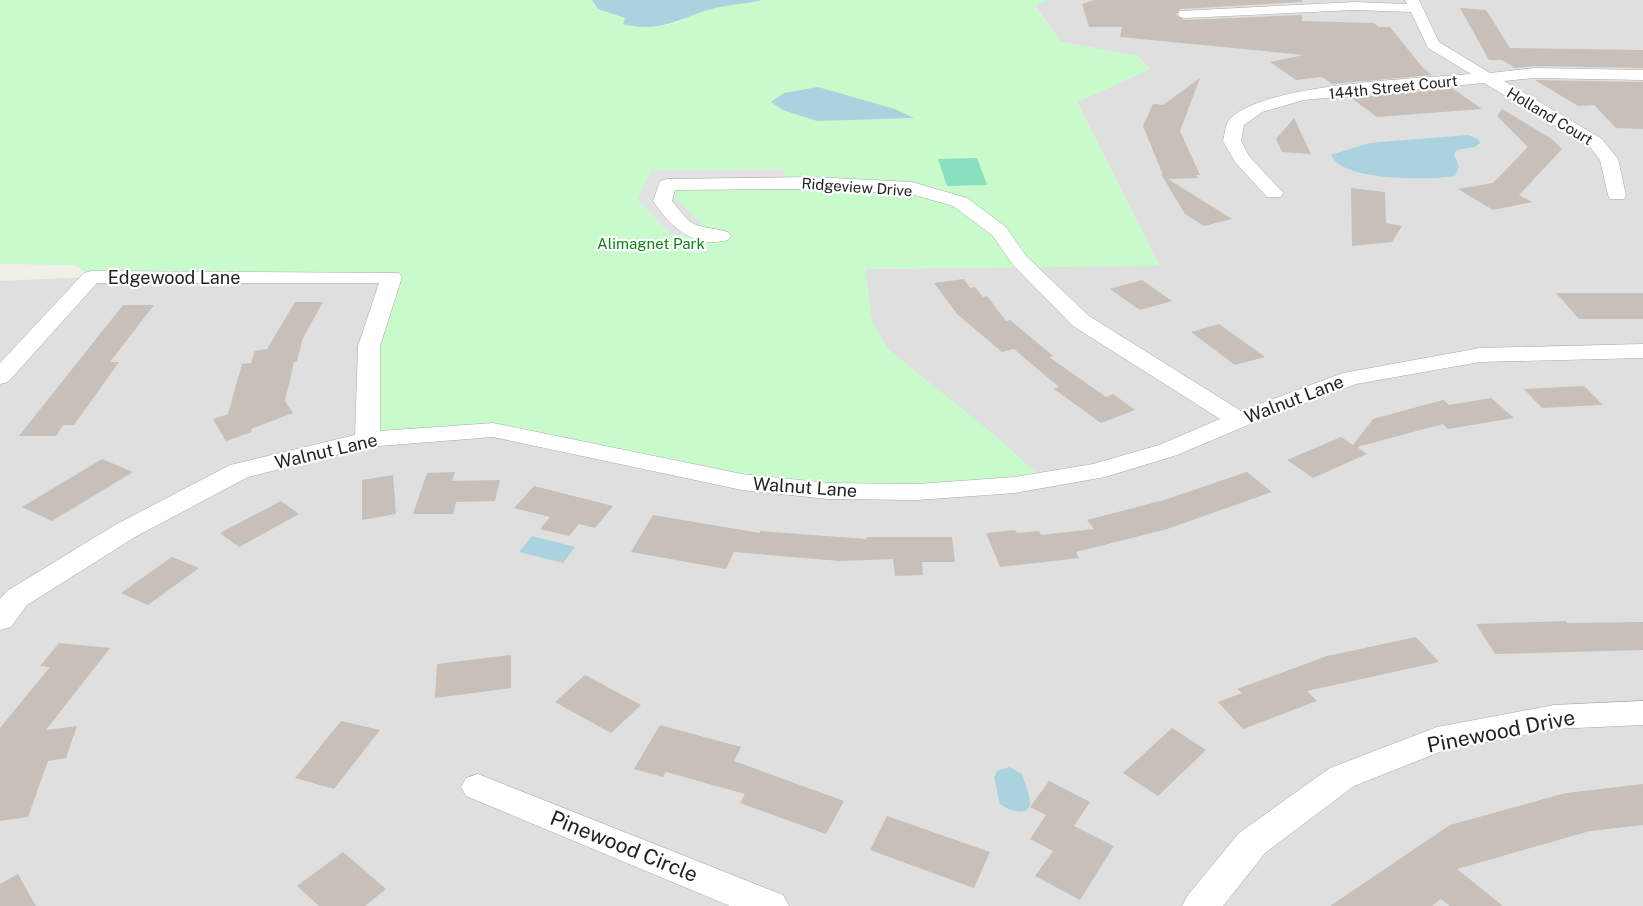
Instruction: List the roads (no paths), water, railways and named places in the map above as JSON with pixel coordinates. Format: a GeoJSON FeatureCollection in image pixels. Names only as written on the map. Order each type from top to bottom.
{"type":"FeatureCollection","features":[{"type":"Feature","properties":{"kind":"street"},"geometry":{"type":"LineString","coordinates":[[1185,14],[1414,4]]}},
{"type":"Feature","properties":{"kind":"street","name":"Holland Court"},"geometry":{"type":"LineString","coordinates":[[1414,4],[1433,45],[1596,143],[1609,159],[1617,195]]}},
{"type":"Feature","properties":{"kind":"street","name":"144th Street Court"},"geometry":{"type":"LineString","coordinates":[[1274,193],[1240,158],[1232,141],[1236,123],[1256,108],[1303,95],[1486,78],[1576,73],[1643,75]]}},
{"type":"Feature","properties":{"kind":"street","name":"Ridgeview Drive"},"geometry":{"type":"LineString","coordinates":[[721,236],[694,235],[678,222],[662,201],[667,185],[813,183],[912,188],[960,202],[999,231],[1020,261],[1081,321],[1239,420]]}},
{"type":"Feature","properties":{"kind":"street","name":"Edgewood Lane"},"geometry":{"type":"LineString","coordinates":[[0,377],[91,277],[392,277],[369,346],[367,439]]}},
{"type":"Feature","properties":{"kind":"street","name":"Walnut Lane"},"geometry":{"type":"LineString","coordinates":[[6,603],[125,531],[239,471],[367,439],[493,430],[742,482],[828,491],[917,492],[1015,485],[1096,471],[1168,450],[1239,420],[1351,378],[1468,357],[1571,351],[1643,351]]}},
{"type":"Feature","properties":{"kind":"street","name":"Pinewood Drive"},"geometry":{"type":"LineString","coordinates":[[1201,906],[1252,843],[1342,777],[1437,739],[1554,717],[1643,713]]}},
{"type":"Feature","properties":{"kind":"street","name":"Pinewood Circle"},"geometry":{"type":"LineString","coordinates":[[478,787],[770,906]]}},
{"type":"Feature","properties":{"kind":"water"},"geometry":{"type":"Polygon","coordinates":[[[592,0],[762,0],[715,8],[660,26],[637,27],[623,24],[625,18],[598,9],[592,0]]]}},
{"type":"Feature","properties":{"kind":"water"},"geometry":{"type":"Polygon","coordinates":[[[818,87],[895,109],[914,118],[817,121],[783,110],[771,102],[784,93],[818,87]]]}},
{"type":"Feature","properties":{"kind":"water"},"geometry":{"type":"Polygon","coordinates":[[[1468,135],[1478,139],[1480,143],[1475,147],[1457,150],[1454,154],[1459,167],[1455,176],[1408,178],[1369,175],[1339,164],[1331,155],[1369,143],[1468,135]]]}},
{"type":"Feature","properties":{"kind":"water"},"geometry":{"type":"Polygon","coordinates":[[[532,536],[575,547],[563,563],[519,552],[532,536]]]}},
{"type":"Feature","properties":{"kind":"water"},"geometry":{"type":"Polygon","coordinates":[[[1009,767],[1022,774],[1030,799],[1025,811],[1017,811],[1000,804],[994,777],[997,771],[1009,767]]]}},
{"type":"Feature","properties":{"kind":"park label","name":"Alimagnet Park"},"geometry":{"type":"Point","coordinates":[651,243]}}]}
